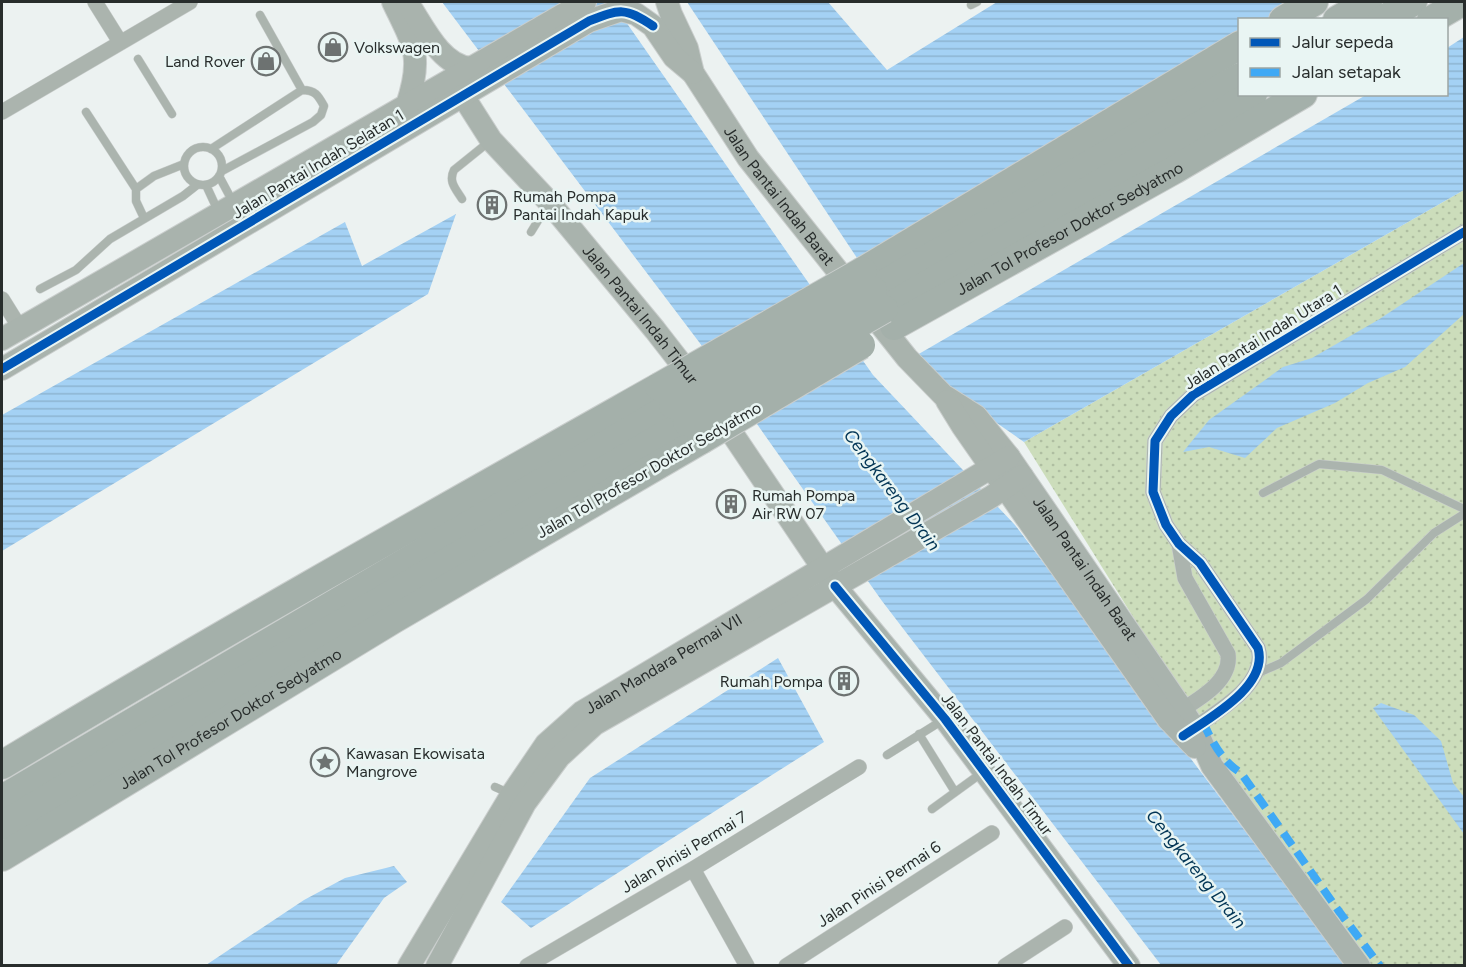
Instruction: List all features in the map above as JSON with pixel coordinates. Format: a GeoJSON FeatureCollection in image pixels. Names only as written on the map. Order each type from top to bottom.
{"type":"FeatureCollection","features":[{"type":"Feature","properties":{"kind":"highway"},"geometry":{"type":"LineString","coordinates":[[1286,18],[1314,2]]}},
{"type":"Feature","properties":{"kind":"highway"},"geometry":{"type":"LineString","coordinates":[[1340,18],[1368,2]]}},
{"type":"Feature","properties":{"kind":"highway"},"geometry":{"type":"LineString","coordinates":[[1385,18],[1413,2]]}},
{"type":"Feature","properties":{"kind":"highway"},"geometry":{"type":"LineString","coordinates":[[1434,18],[1462,2]]}},
{"type":"Feature","properties":{"kind":"highway","name":"Jalan Tol Profesor Doktor Sedyatmo"},"geometry":{"type":"LineString","coordinates":[[879,299],[1238,46]]}},
{"type":"Feature","properties":{"kind":"highway","name":"Jalan Tol Profesor Doktor Sedyatmo"},"geometry":{"type":"LineString","coordinates":[[2,826],[680,413],[879,299],[1238,77]]}},
{"type":"Feature","properties":{"kind":"highway","name":"Jalan Tol Profesor Doktor Sedyatmo"},"geometry":{"type":"LineString","coordinates":[[2,799],[879,299],[1249,96]]}},
{"type":"Feature","properties":{"kind":"highway","name":"Jalan Tol Profesor Doktor Sedyatmo"},"geometry":{"type":"LineString","coordinates":[[879,299],[1173,170],[1300,96]]}},
{"type":"Feature","properties":{"kind":"highway","name":"Jalan Tol Profesor Doktor Sedyatmo"},"geometry":{"type":"LineString","coordinates":[[2,765],[276,603],[680,413]]}},
{"type":"Feature","properties":{"kind":"highway","name":"Jalan Tol Profesor Doktor Sedyatmo"},"geometry":{"type":"LineString","coordinates":[[2,857],[394,619],[680,413]]}},
{"type":"Feature","properties":{"kind":"main road"},"geometry":{"type":"LineString","coordinates":[[393,2],[415,55],[414,83],[407,105]]}},
{"type":"Feature","properties":{"kind":"main road"},"geometry":{"type":"LineString","coordinates":[[407,2],[441,53],[459,67],[482,73]]}},
{"type":"Feature","properties":{"kind":"main road","name":"Jalan Pantai Indah Selatan 1"},"geometry":{"type":"LineString","coordinates":[[8,333],[407,105],[482,73],[587,11],[618,4],[636,14],[664,14]]}},
{"type":"Feature","properties":{"kind":"main road","name":"Jalan Pantai Indah Barat"},"geometry":{"type":"LineString","coordinates":[[664,14],[674,57],[693,73],[723,122],[774,191],[907,358],[944,395],[963,427],[992,467],[1359,966]]}},
{"type":"Feature","properties":{"kind":"main road","name":"Jalan Pantai Indah Selatan 1"},"geometry":{"type":"LineString","coordinates":[[2,369],[463,96],[482,73]]}},
{"type":"Feature","properties":{"kind":"main road","name":"Jalan Pantai Indah Timur"},"geometry":{"type":"LineString","coordinates":[[463,96],[491,140],[549,202],[683,365],[737,439],[787,514],[833,570],[1129,966]]}},
{"type":"Feature","properties":{"kind":"main road","name":"Jalan Mandara Permai VII"},"geometry":{"type":"LineString","coordinates":[[437,966],[525,803],[559,757],[595,724],[992,467]]}},
{"type":"Feature","properties":{"kind":"main road","name":"Jalan Mandara Permai VII"},"geometry":{"type":"LineString","coordinates":[[409,966],[504,791],[546,744],[582,712],[798,582],[833,570],[858,573],[1007,487]]}},
{"type":"Feature","properties":{"kind":"main road","name":"Jalan Pantai Indah Timur"},"geometry":{"type":"LineString","coordinates":[[787,514],[797,548],[798,582]]}},
{"type":"Feature","properties":{"kind":"street"},"geometry":{"type":"LineString","coordinates":[[95,2],[120,42]]}},
{"type":"Feature","properties":{"kind":"street"},"geometry":{"type":"LineString","coordinates":[[2,112],[190,2]]}},
{"type":"Feature","properties":{"kind":"street","name":"Jalan Pantai Indah Utara 1"},"geometry":{"type":"LineString","coordinates":[[1256,674],[1260,654],[1258,648],[1200,563],[1179,544],[1166,525],[1153,492],[1155,441],[1171,416],[1193,395],[1464,232]]}},
{"type":"Feature","properties":{"kind":"street"},"geometry":{"type":"LineString","coordinates":[[2,299],[8,333]]}},
{"type":"Feature","properties":{"kind":"street","name":"Jalan Pantai Indah Utara 1"},"geometry":{"type":"LineString","coordinates":[[1179,544],[1185,578],[1228,654],[1222,678],[1182,723]]}},
{"type":"Feature","properties":{"kind":"street"},"geometry":{"type":"LineString","coordinates":[[1182,723],[1238,697],[1256,674]]}},
{"type":"Feature","properties":{"kind":"street","name":"Jalan Pinisi Permai 7"},"geometry":{"type":"LineString","coordinates":[[527,966],[693,869],[859,766]]}},
{"type":"Feature","properties":{"kind":"street","name":"Jalan Pinisi Permai 6"},"geometry":{"type":"LineString","coordinates":[[796,963],[992,833]]}},
{"type":"Feature","properties":{"kind":"street"},"geometry":{"type":"LineString","coordinates":[[693,869],[747,966]]}},
{"type":"Feature","properties":{"kind":"street"},"geometry":{"type":"LineString","coordinates":[[1005,966],[1065,927]]}},
{"type":"Feature","properties":{"kind":"lane"},"geometry":{"type":"LineString","coordinates":[[260,15],[302,90]]}},
{"type":"Feature","properties":{"kind":"lane"},"geometry":{"type":"LineString","coordinates":[[138,59],[172,114]]}},
{"type":"Feature","properties":{"kind":"lane"},"geometry":{"type":"LineString","coordinates":[[211,149],[302,90],[311,90],[318,95],[324,106],[321,115],[313,122],[220,174],[214,182],[206,185],[197,185],[185,173],[184,164],[187,156],[202,147],[218,154],[222,162],[220,174],[226,208]]}},
{"type":"Feature","properties":{"kind":"lane"},"geometry":{"type":"LineString","coordinates":[[86,112],[136,189],[136,201],[144,218]]}},
{"type":"Feature","properties":{"kind":"lane"},"geometry":{"type":"LineString","coordinates":[[462,200],[450,177],[454,170],[491,140]]}},
{"type":"Feature","properties":{"kind":"lane"},"geometry":{"type":"LineString","coordinates":[[189,142],[194,150]]}},
{"type":"Feature","properties":{"kind":"lane"},"geometry":{"type":"LineString","coordinates":[[136,189],[154,177],[184,164]]}},
{"type":"Feature","properties":{"kind":"lane"},"geometry":{"type":"LineString","coordinates":[[40,289],[76,270],[110,239],[183,196],[197,185]]}},
{"type":"Feature","properties":{"kind":"lane"},"geometry":{"type":"LineString","coordinates":[[206,185],[226,208]]}},
{"type":"Feature","properties":{"kind":"lane"},"geometry":{"type":"LineString","coordinates":[[531,232],[549,202]]}},
{"type":"Feature","properties":{"kind":"lane"},"geometry":{"type":"LineString","coordinates":[[1263,493],[1319,464],[1383,470],[1464,509]]}},
{"type":"Feature","properties":{"kind":"lane"},"geometry":{"type":"LineString","coordinates":[[1256,674],[1281,663],[1367,599],[1434,533],[1464,514]]}},
{"type":"Feature","properties":{"kind":"lane"},"geometry":{"type":"LineString","coordinates":[[887,755],[945,719]]}},
{"type":"Feature","properties":{"kind":"lane"},"geometry":{"type":"LineString","coordinates":[[919,734],[955,792]]}},
{"type":"Feature","properties":{"kind":"lane"},"geometry":{"type":"LineString","coordinates":[[932,809],[984,771]]}},
{"type":"Feature","properties":{"kind":"green space"},"geometry":{"type":"Polygon","coordinates":[[[1464,190],[1464,965],[1370,965],[1261,822],[1024,442],[1464,190]]]}},
{"type":"Feature","properties":{"kind":"water","name":"Cengkareng Drain"},"geometry":{"type":"Polygon","coordinates":[[[442,2],[612,2],[873,375],[1015,525],[1346,965],[1161,965],[882,601],[699,342],[442,2]]]}},
{"type":"Feature","properties":{"kind":"water"},"geometry":{"type":"Polygon","coordinates":[[[687,2],[828,2],[887,70],[997,2],[1308,2],[1279,18],[1238,18],[1238,43],[861,264],[687,2]]]}},
{"type":"Feature","properties":{"kind":"water"},"geometry":{"type":"Polygon","coordinates":[[[1464,37],[1464,190],[1024,442],[968,403],[917,355],[1364,96],[1448,96],[1448,47],[1464,37]]]}},
{"type":"Feature","properties":{"kind":"water"},"geometry":{"type":"Polygon","coordinates":[[[456,214],[428,294],[2,551],[2,415],[345,222],[362,266],[456,214]]]}},
{"type":"Feature","properties":{"kind":"water"},"geometry":{"type":"Polygon","coordinates":[[[1464,263],[1464,314],[1405,367],[1368,383],[1335,403],[1277,428],[1245,458],[1209,447],[1183,452],[1209,420],[1283,367],[1312,358],[1378,320],[1464,263]]]}},
{"type":"Feature","properties":{"kind":"water"},"geometry":{"type":"Polygon","coordinates":[[[778,658],[824,742],[531,928],[501,902],[590,778],[778,658]]]}},
{"type":"Feature","properties":{"kind":"water"},"geometry":{"type":"Polygon","coordinates":[[[1381,703],[1414,715],[1441,741],[1453,783],[1464,797],[1464,834],[1373,708],[1381,703]]]}},
{"type":"Feature","properties":{"kind":"water"},"geometry":{"type":"Polygon","coordinates":[[[394,866],[407,882],[384,898],[336,965],[206,965],[304,900],[345,878],[394,866]]]}},
{"type":"Feature","properties":{"kind":"marked path"},"geometry":{"type":"LineString","coordinates":[[1203,722],[1218,750],[1228,763],[1241,773],[1380,966]]}},
{"type":"Feature","properties":{"kind":"cycle path"},"geometry":{"type":"LineString","coordinates":[[2,369],[589,21],[615,12],[622,12],[636,16],[653,26]]}},
{"type":"Feature","properties":{"kind":"cycle path"},"geometry":{"type":"LineString","coordinates":[[1183,736],[1221,710],[1246,688],[1255,675],[1259,662],[1258,648],[1200,563],[1179,544],[1166,525],[1153,492],[1155,441],[1171,416],[1193,395],[1464,232]]}},
{"type":"Feature","properties":{"kind":"cycle path"},"geometry":{"type":"LineString","coordinates":[[835,586],[945,719],[1129,966]]}},
{"type":"Feature","properties":{"kind":"place","name":"Volkswagen"},"geometry":{"type":"Point","coordinates":[333,47]}},
{"type":"Feature","properties":{"kind":"place","name":"Land Rover"},"geometry":{"type":"Point","coordinates":[266,61]}},
{"type":"Feature","properties":{"kind":"place","name":"Rumah Pompa Pantai Indah Kapuk"},"geometry":{"type":"Point","coordinates":[492,205]}},
{"type":"Feature","properties":{"kind":"place","name":"Rumah Pompa Air RW 07"},"geometry":{"type":"Point","coordinates":[731,504]}},
{"type":"Feature","properties":{"kind":"place","name":"Rumah Pompa"},"geometry":{"type":"Point","coordinates":[844,681]}},
{"type":"Feature","properties":{"kind":"place","name":"Kawasan Ekowisata Mangrove"},"geometry":{"type":"Point","coordinates":[325,762]}}]}
